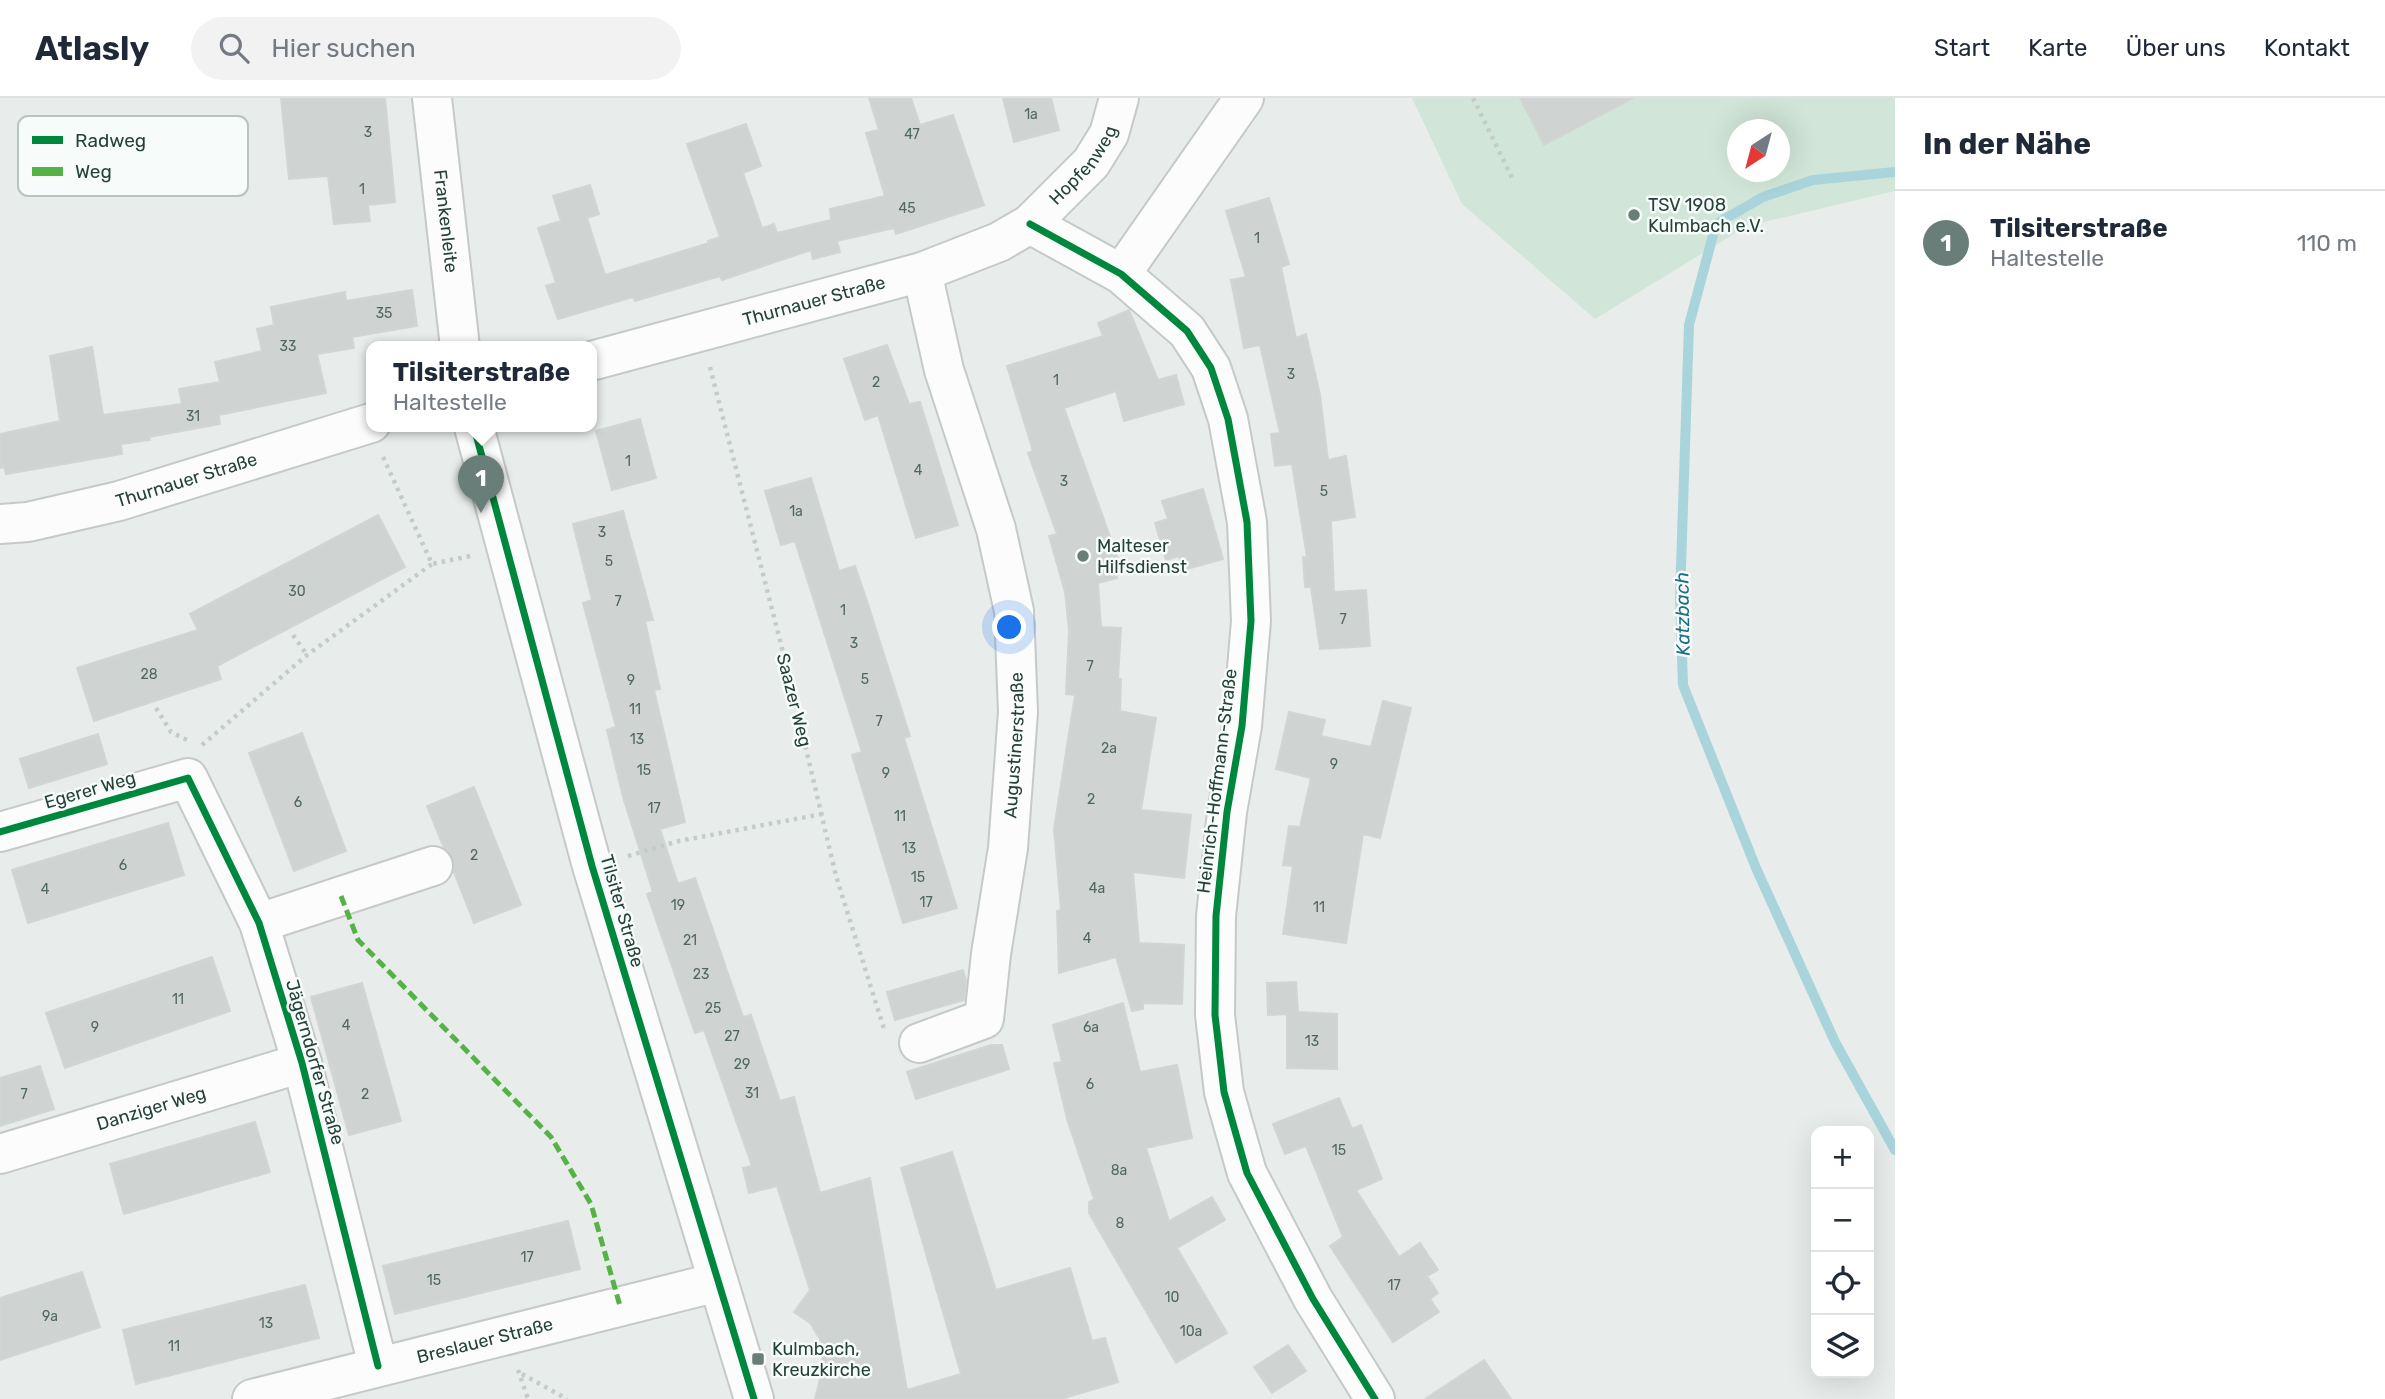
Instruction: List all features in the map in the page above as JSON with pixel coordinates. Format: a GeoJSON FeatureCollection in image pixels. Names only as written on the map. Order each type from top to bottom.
{"type":"FeatureCollection","features":[{"type":"Feature","properties":{"kind":"street","name":"Frankenleite"},"geometry":{"type":"LineString","coordinates":[[432,98],[459,341]]}},
{"type":"Feature","properties":{"kind":"street","name":"Hopfenweg"},"geometry":{"type":"LineString","coordinates":[[1030,224],[1091,163],[1109,134],[1119,98]]}},
{"type":"Feature","properties":{"kind":"street"},"geometry":{"type":"LineString","coordinates":[[1121,274],[1244,98]]}},
{"type":"Feature","properties":{"kind":"street","name":"Thurnauer Straße"},"geometry":{"type":"LineString","coordinates":[[597,359],[922,272],[999,242],[1030,224]]}},
{"type":"Feature","properties":{"kind":"street","name":"Heinrich-Hoffmann-Straße"},"geometry":{"type":"LineString","coordinates":[[1030,224],[1121,274],[1187,331],[1211,368],[1228,419],[1247,522],[1251,621],[1242,726],[1227,812],[1216,916],[1215,1015],[1224,1092],[1247,1173],[1313,1299],[1375,1399]]}},
{"type":"Feature","properties":{"kind":"street","name":"Augustinerstraße"},"geometry":{"type":"LineString","coordinates":[[919,1043],[984,1019],[991,954],[1008,848],[1017,726],[1014,611],[996,529],[944,370],[922,272]]}},
{"type":"Feature","properties":{"kind":"street","name":"Thurnauer Straße"},"geometry":{"type":"LineString","coordinates":[[0,524],[28,522],[119,501],[366,425]]}},
{"type":"Feature","properties":{"kind":"street","name":"Tilsiter Straße"},"geometry":{"type":"LineString","coordinates":[[475,432],[592,866],[754,1399]]}},
{"type":"Feature","properties":{"kind":"street","name":"Egerer Weg"},"geometry":{"type":"LineString","coordinates":[[0,832],[188,778]]}},
{"type":"Feature","properties":{"kind":"street","name":"Jägerndorfer Straße"},"geometry":{"type":"LineString","coordinates":[[188,778],[259,923],[302,1063],[378,1366]]}},
{"type":"Feature","properties":{"kind":"street"},"geometry":{"type":"LineString","coordinates":[[259,923],[433,866]]}},
{"type":"Feature","properties":{"kind":"street","name":"Danziger Weg"},"geometry":{"type":"LineString","coordinates":[[0,1154],[302,1063]]}},
{"type":"Feature","properties":{"kind":"street","name":"Breslauer Straße"},"geometry":{"type":"LineString","coordinates":[[252,1399],[718,1282]]}},
{"type":"Feature","properties":{"kind":"path"},"geometry":{"type":"LineString","coordinates":[[1473,98],[1514,182]]}},
{"type":"Feature","properties":{"kind":"path"},"geometry":{"type":"LineString","coordinates":[[373,432],[432,564]]}},
{"type":"Feature","properties":{"kind":"path"},"geometry":{"type":"LineString","coordinates":[[156,708],[172,732],[201,747],[307,655],[432,564],[470,556]]}},
{"type":"Feature","properties":{"kind":"path"},"geometry":{"type":"LineString","coordinates":[[293,635],[307,655]]}},
{"type":"Feature","properties":{"kind":"path"},"geometry":{"type":"LineString","coordinates":[[592,866],[680,841],[821,814]]}},
{"type":"Feature","properties":{"kind":"path"},"geometry":{"type":"LineString","coordinates":[[521,1374],[567,1399]]}},
{"type":"Feature","properties":{"kind":"green space","name":"TSV 1908 Kulmbach e.V."},"geometry":{"type":"Polygon","coordinates":[[[1412,98],[1895,98],[1895,191],[1747,226],[1595,319],[1462,204],[1412,98]]]}},
{"type":"Feature","properties":{"kind":"building"},"geometry":{"type":"Polygon","coordinates":[[[281,98],[385,98],[395,202],[368,205],[370,221],[334,224],[328,176],[289,179],[281,98]]]}},
{"type":"Feature","properties":{"kind":"building"},"geometry":{"type":"Polygon","coordinates":[[[869,98],[911,98],[920,125],[953,115],[984,205],[896,234],[894,228],[837,241],[840,252],[813,259],[811,250],[722,280],[720,276],[635,301],[633,297],[558,319],[546,286],[556,283],[538,228],[561,221],[553,196],[590,185],[599,214],[587,218],[605,275],[709,243],[708,241],[720,237],[687,144],[746,124],[761,166],[743,173],[762,228],[774,224],[777,233],[831,220],[830,209],[885,196],[866,133],[879,130],[869,98]]]}},
{"type":"Feature","properties":{"kind":"building"},"geometry":{"type":"Polygon","coordinates":[[[1003,98],[1051,98],[1059,130],[1014,142],[1003,98]]]}},
{"type":"Feature","properties":{"kind":"building"},"geometry":{"type":"Polygon","coordinates":[[[1520,98],[1633,98],[1544,145],[1520,98]]]}},
{"type":"Feature","properties":{"kind":"building"},"geometry":{"type":"Polygon","coordinates":[[[1269,198],[1289,264],[1281,267],[1296,338],[1306,334],[1320,395],[1328,460],[1346,456],[1355,517],[1331,521],[1334,592],[1366,590],[1370,646],[1320,649],[1311,587],[1305,587],[1303,557],[1307,557],[1292,464],[1275,466],[1271,434],[1280,433],[1260,345],[1244,348],[1231,280],[1246,277],[1226,211],[1269,198]]]}},
{"type":"Feature","properties":{"kind":"building"},"geometry":{"type":"Polygon","coordinates":[[[412,290],[417,326],[352,337],[354,348],[317,354],[326,393],[219,415],[220,424],[121,444],[122,454],[6,474],[4,467],[0,468],[0,434],[60,421],[50,356],[92,347],[103,415],[182,404],[179,389],[220,382],[215,362],[262,351],[257,329],[274,325],[271,307],[345,292],[346,301],[412,290]]]}},
{"type":"Feature","properties":{"kind":"building"},"geometry":{"type":"Polygon","coordinates":[[[1129,310],[1158,380],[1176,375],[1184,404],[1124,421],[1116,391],[1064,408],[1123,573],[1116,575],[1117,578],[1098,583],[1101,627],[1121,628],[1118,679],[1121,679],[1120,711],[1156,718],[1141,810],[1191,815],[1184,878],[1133,872],[1139,943],[1184,945],[1182,1004],[1143,1003],[1143,1009],[1132,1011],[1116,957],[1059,973],[1057,911],[1061,910],[1054,829],[1075,695],[1066,694],[1069,630],[1065,592],[1049,536],[1057,534],[1028,453],[1033,451],[1007,366],[1103,336],[1098,323],[1129,310]]]}},
{"type":"Feature","properties":{"kind":"building"},"geometry":{"type":"Polygon","coordinates":[[[887,345],[909,404],[920,402],[958,525],[916,538],[878,415],[865,420],[844,359],[887,345]]]}},
{"type":"Feature","properties":{"kind":"building"},"geometry":{"type":"Polygon","coordinates":[[[640,419],[656,478],[612,490],[597,431],[640,419]]]}},
{"type":"Feature","properties":{"kind":"building"},"geometry":{"type":"Polygon","coordinates":[[[811,478],[839,571],[855,566],[867,601],[910,736],[904,738],[957,908],[903,923],[852,755],[862,752],[795,541],[781,545],[765,491],[811,478]]]}},
{"type":"Feature","properties":{"kind":"building"},"geometry":{"type":"Polygon","coordinates":[[[1203,489],[1223,559],[1183,570],[1179,556],[1166,560],[1155,523],[1168,519],[1162,501],[1203,489]]]}},
{"type":"Feature","properties":{"kind":"building"},"geometry":{"type":"Polygon","coordinates":[[[623,511],[653,620],[645,621],[660,689],[654,690],[685,822],[660,829],[678,884],[695,878],[743,1017],[751,1015],[780,1101],[794,1097],[820,1193],[870,1178],[907,1390],[961,1374],[901,1168],[952,1152],[996,1290],[1070,1268],[1092,1341],[1105,1338],[1118,1382],[1061,1399],[815,1399],[823,1367],[820,1339],[810,1323],[794,1312],[810,1290],[777,1186],[749,1193],[743,1168],[752,1166],[704,1030],[695,1033],[647,894],[653,892],[623,797],[607,730],[616,727],[583,603],[592,600],[573,524],[623,511]]]}},
{"type":"Feature","properties":{"kind":"building"},"geometry":{"type":"Polygon","coordinates":[[[378,515],[405,567],[217,666],[221,679],[94,721],[77,668],[198,630],[190,614],[378,515]]]}},
{"type":"Feature","properties":{"kind":"building"},"geometry":{"type":"Polygon","coordinates":[[[1383,701],[1411,708],[1380,838],[1363,834],[1346,943],[1283,934],[1293,866],[1283,865],[1289,826],[1300,827],[1311,778],[1276,769],[1289,712],[1325,720],[1321,736],[1371,747],[1383,701]]]}},
{"type":"Feature","properties":{"kind":"building"},"geometry":{"type":"Polygon","coordinates":[[[302,733],[346,851],[294,871],[249,753],[302,733]]]}},
{"type":"Feature","properties":{"kind":"building"},"geometry":{"type":"Polygon","coordinates":[[[98,734],[107,764],[29,788],[20,759],[98,734]]]}},
{"type":"Feature","properties":{"kind":"building"},"geometry":{"type":"Polygon","coordinates":[[[474,787],[521,905],[474,923],[454,872],[453,859],[444,848],[427,806],[474,787]]]}},
{"type":"Feature","properties":{"kind":"building"},"geometry":{"type":"Polygon","coordinates":[[[168,823],[184,875],[28,923],[12,870],[168,823]]]}},
{"type":"Feature","properties":{"kind":"building"},"geometry":{"type":"Polygon","coordinates":[[[212,957],[230,1011],[65,1068],[46,1013],[212,957]]]}},
{"type":"Feature","properties":{"kind":"building"},"geometry":{"type":"Polygon","coordinates":[[[963,970],[966,980],[964,1000],[895,1020],[887,992],[963,970]]]}},
{"type":"Feature","properties":{"kind":"building"},"geometry":{"type":"Polygon","coordinates":[[[1296,982],[1298,1012],[1337,1014],[1337,1069],[1287,1068],[1287,1014],[1268,1015],[1267,983],[1296,982]]]}},
{"type":"Feature","properties":{"kind":"building"},"geometry":{"type":"Polygon","coordinates":[[[362,983],[401,1121],[349,1135],[311,997],[362,983]]]}},
{"type":"Feature","properties":{"kind":"building"},"geometry":{"type":"Polygon","coordinates":[[[1123,1003],[1140,1072],[1177,1065],[1192,1138],[1146,1148],[1169,1221],[1212,1197],[1225,1220],[1177,1248],[1227,1333],[1176,1363],[1089,1213],[1089,1202],[1094,1199],[1067,1119],[1054,1063],[1062,1062],[1053,1025],[1123,1003]]]}},
{"type":"Feature","properties":{"kind":"building"},"geometry":{"type":"Polygon","coordinates":[[[991,1045],[1002,1045],[1009,1069],[916,1099],[907,1072],[991,1045]]]}},
{"type":"Feature","properties":{"kind":"building"},"geometry":{"type":"Polygon","coordinates":[[[40,1066],[54,1109],[0,1126],[0,1078],[40,1066]]]}},
{"type":"Feature","properties":{"kind":"building"},"geometry":{"type":"Polygon","coordinates":[[[1339,1098],[1352,1129],[1361,1125],[1382,1179],[1356,1190],[1399,1257],[1420,1243],[1438,1270],[1427,1276],[1438,1293],[1430,1299],[1439,1312],[1393,1342],[1330,1246],[1343,1237],[1306,1146],[1285,1154],[1273,1124],[1339,1098]]]}},
{"type":"Feature","properties":{"kind":"building"},"geometry":{"type":"Polygon","coordinates":[[[255,1122],[270,1172],[124,1214],[110,1164],[255,1122]]]}},
{"type":"Feature","properties":{"kind":"building"},"geometry":{"type":"Polygon","coordinates":[[[568,1221],[580,1269],[395,1314],[383,1266],[568,1221]]]}},
{"type":"Feature","properties":{"kind":"building"},"geometry":{"type":"Polygon","coordinates":[[[82,1272],[100,1327],[0,1360],[0,1298],[82,1272]]]}},
{"type":"Feature","properties":{"kind":"building"},"geometry":{"type":"Polygon","coordinates":[[[305,1285],[319,1338],[136,1384],[123,1330],[305,1285]]]}},
{"type":"Feature","properties":{"kind":"building"},"geometry":{"type":"Polygon","coordinates":[[[1288,1345],[1306,1371],[1272,1393],[1254,1367],[1288,1345]]]}},
{"type":"Feature","properties":{"kind":"building"},"geometry":{"type":"Polygon","coordinates":[[[1484,1360],[1511,1399],[1425,1399],[1484,1360]]]}},
{"type":"Feature","properties":{"kind":"waterway","name":"Katzbach"},"geometry":{"type":"LineString","coordinates":[[1895,172],[1813,180],[1763,197],[1716,224],[1689,325],[1680,597],[1683,685],[1756,868],[1835,1042],[1895,1150]]}},
{"type":"Feature","properties":{"kind":"marked path"},"geometry":{"type":"LineString","coordinates":[[341,896],[358,940],[551,1137],[591,1204],[620,1306]]}},
{"type":"Feature","properties":{"kind":"cycle path"},"geometry":{"type":"LineString","coordinates":[[1030,224],[1121,274],[1187,331],[1211,368],[1228,419],[1247,522],[1251,621],[1242,726],[1227,812],[1216,916],[1215,1015],[1224,1092],[1247,1173],[1313,1299],[1375,1399]]}},
{"type":"Feature","properties":{"kind":"cycle path"},"geometry":{"type":"LineString","coordinates":[[475,432],[592,866],[754,1399]]}},
{"type":"Feature","properties":{"kind":"cycle path"},"geometry":{"type":"LineString","coordinates":[[0,832],[188,778],[259,923],[302,1063],[378,1366]]}},
{"type":"Feature","properties":{"kind":"place","name":"TSV 1908 Kulmbach e.V."},"geometry":{"type":"Point","coordinates":[1634,215]}},
{"type":"Feature","properties":{"kind":"place","name":"Tilsiterstraße"},"geometry":{"type":"Point","coordinates":[481,513]}},
{"type":"Feature","properties":{"kind":"place","name":"Malteser Hilfsdienst"},"geometry":{"type":"Point","coordinates":[1083,556]}},
{"type":"Feature","properties":{"kind":"place","name":"Kulmbach, Kreuzkirche"},"geometry":{"type":"Point","coordinates":[758,1359]}}]}
